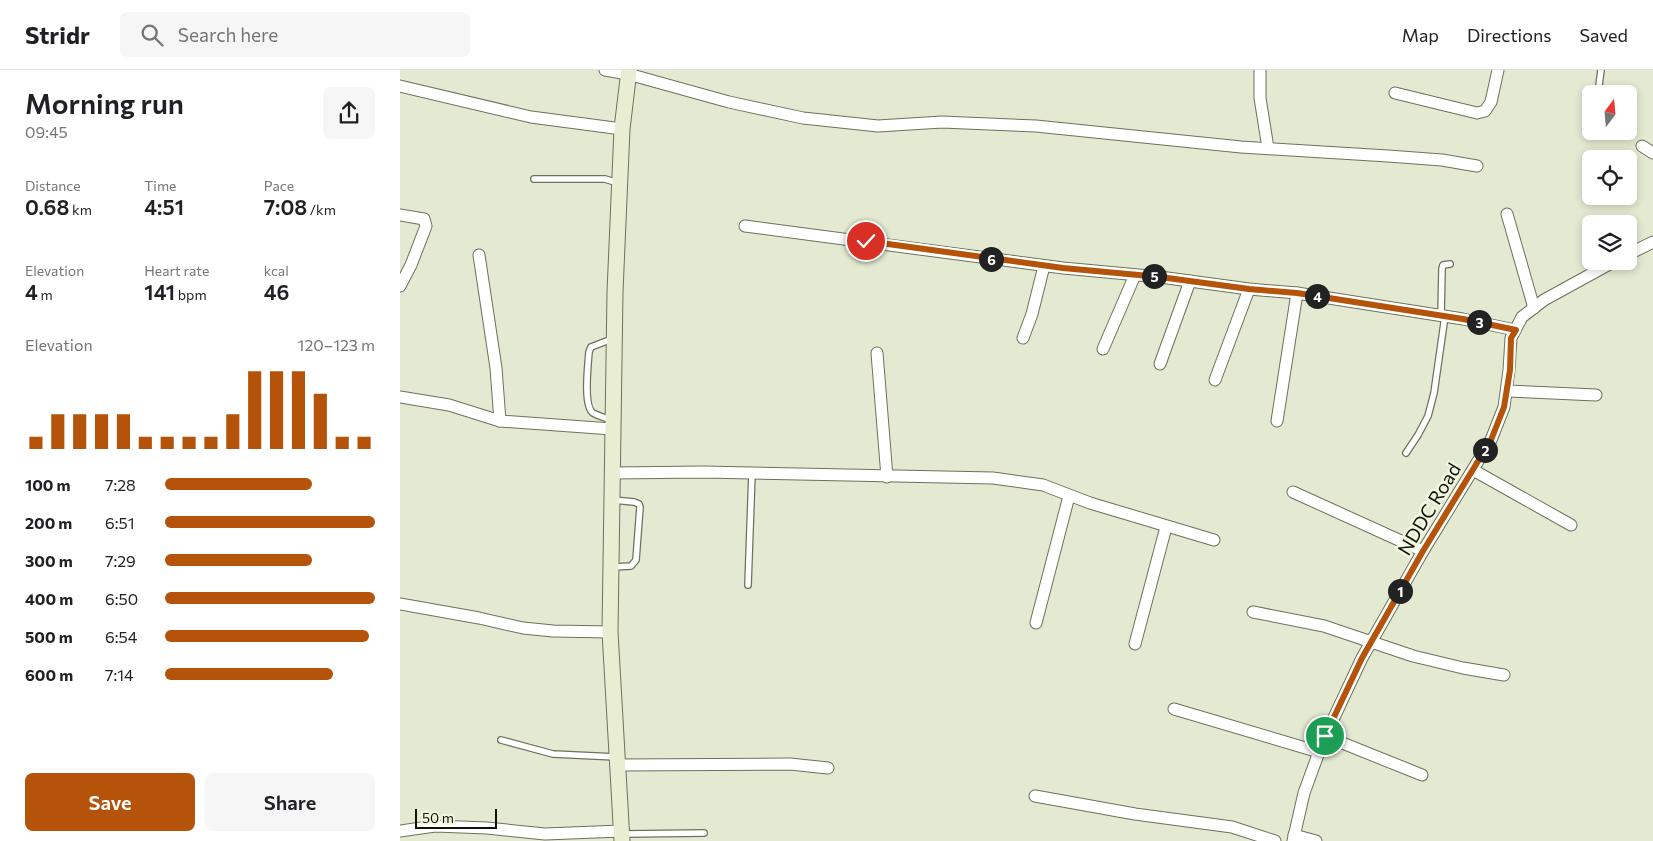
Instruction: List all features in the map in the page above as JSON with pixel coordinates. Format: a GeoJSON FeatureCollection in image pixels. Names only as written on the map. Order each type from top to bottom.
{"type":"FeatureCollection","features":[{"type":"Feature","properties":{"kind":"street"},"geometry":{"type":"LineString","coordinates":[[605,70],[629,72],[729,102],[803,118],[878,126],[942,122],[1036,126],[1196,143],[1442,160],[1477,166]]}},
{"type":"Feature","properties":{"kind":"street"},"geometry":{"type":"LineString","coordinates":[[1260,70],[1260,98],[1268,148]]}},
{"type":"Feature","properties":{"kind":"street"},"geometry":{"type":"LineString","coordinates":[[1395,93],[1478,113],[1485,111],[1491,102],[1498,70]]}},
{"type":"Feature","properties":{"kind":"street"},"geometry":{"type":"LineString","coordinates":[[400,831],[435,826],[487,828],[545,834],[622,835],[610,632],[614,339],[622,129],[629,72]]}},
{"type":"Feature","properties":{"kind":"street"},"geometry":{"type":"LineString","coordinates":[[400,86],[530,117],[622,129]]}},
{"type":"Feature","properties":{"kind":"street"},"geometry":{"type":"LineString","coordinates":[[1642,146],[1653,153]]}},
{"type":"Feature","properties":{"kind":"street"},"geometry":{"type":"LineString","coordinates":[[1507,214],[1534,308]]}},
{"type":"Feature","properties":{"kind":"street"},"geometry":{"type":"LineString","coordinates":[[400,215],[424,219],[426,226],[411,265],[400,286]]}},
{"type":"Feature","properties":{"kind":"street"},"geometry":{"type":"LineString","coordinates":[[745,226],[1044,266],[1297,293],[1443,316],[1516,330]]}},
{"type":"Feature","properties":{"kind":"street"},"geometry":{"type":"LineString","coordinates":[[1637,250],[1653,242]]}},
{"type":"Feature","properties":{"kind":"street"},"geometry":{"type":"LineString","coordinates":[[479,255],[496,368],[500,420]]}},
{"type":"Feature","properties":{"kind":"street"},"geometry":{"type":"LineString","coordinates":[[1023,338],[1032,314],[1044,266]]}},
{"type":"Feature","properties":{"kind":"street","name":"NDDC Road"},"geometry":{"type":"LineString","coordinates":[[1293,838],[1304,793],[1325,736],[1371,642],[1423,551],[1491,440],[1504,407],[1511,338],[1522,317],[1544,300],[1599,270]]}},
{"type":"Feature","properties":{"kind":"street"},"geometry":{"type":"LineString","coordinates":[[1103,349],[1135,275]]}},
{"type":"Feature","properties":{"kind":"street"},"geometry":{"type":"LineString","coordinates":[[1160,364],[1190,281]]}},
{"type":"Feature","properties":{"kind":"street"},"geometry":{"type":"LineString","coordinates":[[1215,380],[1249,289]]}},
{"type":"Feature","properties":{"kind":"street"},"geometry":{"type":"LineString","coordinates":[[1277,421],[1297,293]]}},
{"type":"Feature","properties":{"kind":"street"},"geometry":{"type":"LineString","coordinates":[[877,353],[887,477]]}},
{"type":"Feature","properties":{"kind":"street"},"geometry":{"type":"LineString","coordinates":[[1507,391],[1596,395]]}},
{"type":"Feature","properties":{"kind":"street"},"geometry":{"type":"LineString","coordinates":[[400,397],[449,405],[500,420],[613,424]]}},
{"type":"Feature","properties":{"kind":"street"},"geometry":{"type":"LineString","coordinates":[[1473,470],[1571,525]]}},
{"type":"Feature","properties":{"kind":"street"},"geometry":{"type":"LineString","coordinates":[[612,473],[752,473],[993,478],[1043,485],[1070,496],[1166,527],[1214,540]]}},
{"type":"Feature","properties":{"kind":"street"},"geometry":{"type":"LineString","coordinates":[[1293,492],[1423,551]]}},
{"type":"Feature","properties":{"kind":"street"},"geometry":{"type":"LineString","coordinates":[[1036,623],[1070,496]]}},
{"type":"Feature","properties":{"kind":"street"},"geometry":{"type":"LineString","coordinates":[[1135,644],[1166,527]]}},
{"type":"Feature","properties":{"kind":"street"},"geometry":{"type":"LineString","coordinates":[[400,604],[479,618],[522,628],[553,631],[610,632]]}},
{"type":"Feature","properties":{"kind":"street"},"geometry":{"type":"LineString","coordinates":[[1254,612],[1324,626],[1413,656],[1463,668],[1504,675]]}},
{"type":"Feature","properties":{"kind":"street"},"geometry":{"type":"LineString","coordinates":[[1174,709],[1319,752]]}},
{"type":"Feature","properties":{"kind":"street"},"geometry":{"type":"LineString","coordinates":[[1325,736],[1422,775]]}},
{"type":"Feature","properties":{"kind":"street"},"geometry":{"type":"LineString","coordinates":[[618,761],[790,764],[828,768]]}},
{"type":"Feature","properties":{"kind":"street"},"geometry":{"type":"LineString","coordinates":[[1035,796],[1135,814],[1232,828],[1275,841]]}},
{"type":"Feature","properties":{"kind":"street"},"geometry":{"type":"LineString","coordinates":[[1293,838],[1316,841]]}},
{"type":"Feature","properties":{"kind":"lane"},"geometry":{"type":"LineString","coordinates":[[1599,85],[1601,70]]}},
{"type":"Feature","properties":{"kind":"lane"},"geometry":{"type":"LineString","coordinates":[[534,179],[605,179],[620,184]]}},
{"type":"Feature","properties":{"kind":"lane"},"geometry":{"type":"LineString","coordinates":[[1406,453],[1428,416],[1434,393],[1443,316],[1442,268],[1443,265],[1450,264]]}},
{"type":"Feature","properties":{"kind":"lane"},"geometry":{"type":"LineString","coordinates":[[613,424],[592,412],[588,406],[587,398],[589,352],[591,347],[614,339]]}},
{"type":"Feature","properties":{"kind":"lane"},"geometry":{"type":"LineString","coordinates":[[748,585],[752,473]]}},
{"type":"Feature","properties":{"kind":"lane"},"geometry":{"type":"LineString","coordinates":[[611,567],[630,566],[636,560],[640,507],[639,504],[634,502],[612,500]]}},
{"type":"Feature","properties":{"kind":"lane"},"geometry":{"type":"LineString","coordinates":[[501,740],[552,754],[618,761]]}},
{"type":"Feature","properties":{"kind":"lane"},"geometry":{"type":"LineString","coordinates":[[622,835],[704,833]]}},
{"type":"Feature","properties":{"kind":"route"},"geometry":{"type":"LineString","coordinates":[[866,241],[1063,268],[1297,293],[1463,319],[1516,330],[1511,338],[1510,370],[1504,407],[1491,440],[1423,551],[1362,658],[1325,736]]}}]}
